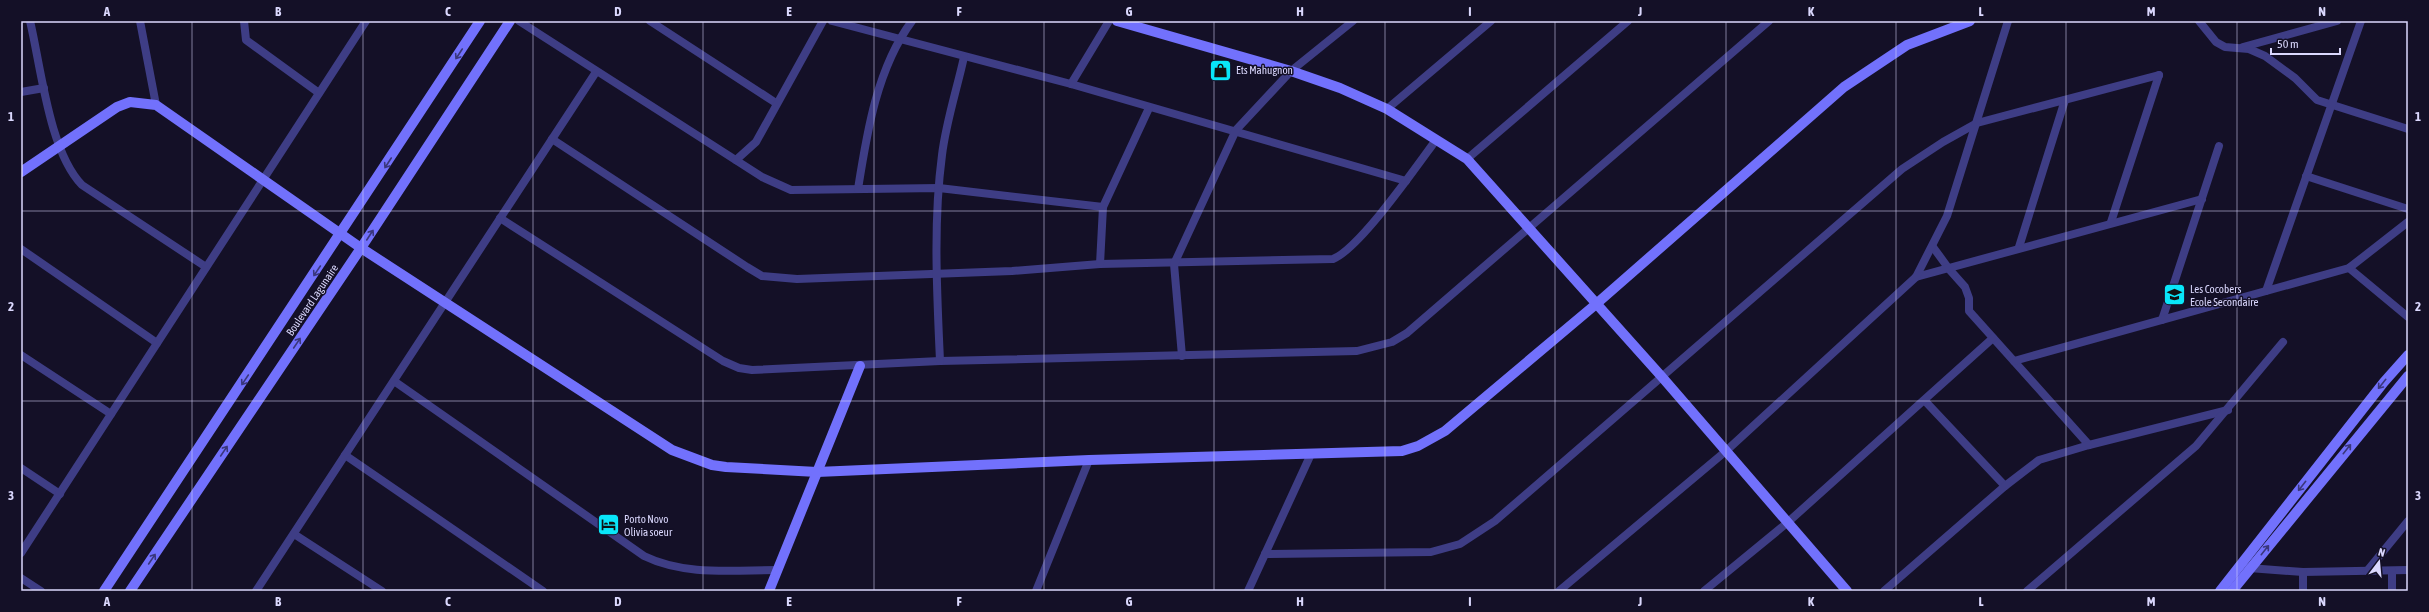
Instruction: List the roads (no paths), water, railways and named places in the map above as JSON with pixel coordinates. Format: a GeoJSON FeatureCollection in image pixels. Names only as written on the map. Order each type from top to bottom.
{"type":"FeatureCollection","features":[{"type":"Feature","properties":{"kind":"street"},"geometry":{"type":"LineString","coordinates":[[30,21],[44,88],[60,147],[68,167],[82,185],[206,267]]}},
{"type":"Feature","properties":{"kind":"street"},"geometry":{"type":"LineString","coordinates":[[140,21],[156,105]]}},
{"type":"Feature","properties":{"kind":"street"},"geometry":{"type":"LineString","coordinates":[[244,21],[246,40],[319,93]]}},
{"type":"Feature","properties":{"kind":"street","name":"Boulevard Lagunaire"},"geometry":{"type":"LineString","coordinates":[[104,591],[341,234],[480,21]]}},
{"type":"Feature","properties":{"kind":"street","name":"Boulevard Lagunaire"},"geometry":{"type":"LineString","coordinates":[[130,591],[362,248],[510,21]]}},
{"type":"Feature","properties":{"kind":"street"},"geometry":{"type":"LineString","coordinates":[[518,21],[762,177],[791,190],[939,188],[1103,207]]}},
{"type":"Feature","properties":{"kind":"street"},"geometry":{"type":"LineString","coordinates":[[650,21],[776,103]]}},
{"type":"Feature","properties":{"kind":"street"},"geometry":{"type":"LineString","coordinates":[[736,160],[756,142],[776,103],[823,21]]}},
{"type":"Feature","properties":{"kind":"street"},"geometry":{"type":"LineString","coordinates":[[832,21],[1071,84],[1149,108],[1236,130],[1406,180]]}},
{"type":"Feature","properties":{"kind":"street"},"geometry":{"type":"LineString","coordinates":[[858,189],[869,120],[899,38],[912,21]]}},
{"type":"Feature","properties":{"kind":"street"},"geometry":{"type":"LineString","coordinates":[[1071,84],[1109,21]]}},
{"type":"Feature","properties":{"kind":"street"},"geometry":{"type":"LineString","coordinates":[[1117,21],[1291,71],[1340,88],[1387,109],[1467,159],[1595,305],[1662,377],[1847,591]]}},
{"type":"Feature","properties":{"kind":"street"},"geometry":{"type":"LineString","coordinates":[[1182,356],[1174,264],[1236,130],[1291,71],[1353,21]]}},
{"type":"Feature","properties":{"kind":"street"},"geometry":{"type":"LineString","coordinates":[[1387,109],[1491,21]]}},
{"type":"Feature","properties":{"kind":"street"},"geometry":{"type":"LineString","coordinates":[[1467,159],[1628,21]]}},
{"type":"Feature","properties":{"kind":"street"},"geometry":{"type":"LineString","coordinates":[[500,218],[723,361],[739,368],[752,370],[940,361],[1357,351],[1392,342],[1420,322],[1528,227],[1769,21]]}},
{"type":"Feature","properties":{"kind":"street"},"geometry":{"type":"LineString","coordinates":[[21,172],[117,107],[130,102],[156,105],[341,234],[672,450],[712,465],[726,468],[817,472],[1089,460],[1402,451],[1418,446],[1445,431],[1595,305],[1844,87],[1907,45],[1970,21]]}},
{"type":"Feature","properties":{"kind":"street"},"geometry":{"type":"LineString","coordinates":[[1559,591],[1726,451],[1916,277],[1933,247],[1947,216],[2008,21]]}},
{"type":"Feature","properties":{"kind":"street"},"geometry":{"type":"LineString","coordinates":[[2199,21],[2216,42],[2225,47],[2249,49],[2265,56],[2295,78],[2317,100],[2408,129]]}},
{"type":"Feature","properties":{"kind":"street"},"geometry":{"type":"LineString","coordinates":[[2235,49],[2269,42],[2327,22],[2337,21]]}},
{"type":"Feature","properties":{"kind":"street"},"geometry":{"type":"LineString","coordinates":[[2266,292],[2361,21]]}},
{"type":"Feature","properties":{"kind":"street"},"geometry":{"type":"LineString","coordinates":[[21,553],[319,93],[362,23]]}},
{"type":"Feature","properties":{"kind":"street"},"geometry":{"type":"LineString","coordinates":[[940,361],[937,274],[939,188],[942,153],[964,57]]}},
{"type":"Feature","properties":{"kind":"street"},"geometry":{"type":"LineString","coordinates":[[256,591],[596,72]]}},
{"type":"Feature","properties":{"kind":"street"},"geometry":{"type":"LineString","coordinates":[[1265,554],[1416,553],[1460,544],[1495,521],[1902,169],[1943,142],[1977,123],[2158,75],[2111,222]]}},
{"type":"Feature","properties":{"kind":"street"},"geometry":{"type":"LineString","coordinates":[[21,92],[44,88]]}},
{"type":"Feature","properties":{"kind":"street"},"geometry":{"type":"LineString","coordinates":[[2019,247],[2065,100]]}},
{"type":"Feature","properties":{"kind":"street"},"geometry":{"type":"LineString","coordinates":[[1100,264],[1103,207],[1149,108]]}},
{"type":"Feature","properties":{"kind":"street"},"geometry":{"type":"LineString","coordinates":[[552,139],[762,276],[797,279],[937,274],[1100,264],[1174,264],[1333,259],[1348,251],[1406,180],[1436,140]]}},
{"type":"Feature","properties":{"kind":"street"},"geometry":{"type":"LineString","coordinates":[[2162,320],[2220,146]]}},
{"type":"Feature","properties":{"kind":"street"},"geometry":{"type":"LineString","coordinates":[[2306,176],[2408,209]]}},
{"type":"Feature","properties":{"kind":"street"},"geometry":{"type":"LineString","coordinates":[[1916,277],[1949,269],[2019,247],[2202,199]]}},
{"type":"Feature","properties":{"kind":"street"},"geometry":{"type":"LineString","coordinates":[[2014,361],[2349,268],[2408,222]]}},
{"type":"Feature","properties":{"kind":"street"},"geometry":{"type":"LineString","coordinates":[[1933,247],[1968,292],[1969,312],[2089,444]]}},
{"type":"Feature","properties":{"kind":"street"},"geometry":{"type":"LineString","coordinates":[[21,248],[157,343]]}},
{"type":"Feature","properties":{"kind":"street"},"geometry":{"type":"LineString","coordinates":[[2349,268],[2408,317]]}},
{"type":"Feature","properties":{"kind":"street"},"geometry":{"type":"LineString","coordinates":[[1704,591],[1787,523],[1925,401],[1993,338]]}},
{"type":"Feature","properties":{"kind":"street"},"geometry":{"type":"LineString","coordinates":[[2027,591],[2196,446],[2228,410],[2283,342]]}},
{"type":"Feature","properties":{"kind":"street"},"geometry":{"type":"LineString","coordinates":[[2220,591],[2384,382],[2408,355]]}},
{"type":"Feature","properties":{"kind":"street"},"geometry":{"type":"LineString","coordinates":[[21,356],[111,414]]}},
{"type":"Feature","properties":{"kind":"street"},"geometry":{"type":"LineString","coordinates":[[769,591],[860,366]]}},
{"type":"Feature","properties":{"kind":"street"},"geometry":{"type":"LineString","coordinates":[[2232,591],[2249,568],[2408,376]]}},
{"type":"Feature","properties":{"kind":"street"},"geometry":{"type":"LineString","coordinates":[[394,381],[644,556],[670,566],[700,570],[778,570]]}},
{"type":"Feature","properties":{"kind":"street"},"geometry":{"type":"LineString","coordinates":[[1925,401],[2005,486]]}},
{"type":"Feature","properties":{"kind":"street"},"geometry":{"type":"LineString","coordinates":[[1884,591],[2005,486],[2039,460],[2089,444],[2228,410]]}},
{"type":"Feature","properties":{"kind":"street"},"geometry":{"type":"LineString","coordinates":[[1248,591],[1311,454]]}},
{"type":"Feature","properties":{"kind":"street"},"geometry":{"type":"LineString","coordinates":[[345,455],[543,591]]}},
{"type":"Feature","properties":{"kind":"street"},"geometry":{"type":"LineString","coordinates":[[1036,591],[1089,460]]}},
{"type":"Feature","properties":{"kind":"street"},"geometry":{"type":"LineString","coordinates":[[21,468],[60,494]]}},
{"type":"Feature","properties":{"kind":"street"},"geometry":{"type":"LineString","coordinates":[[2367,571],[2408,521]]}},
{"type":"Feature","properties":{"kind":"street"},"geometry":{"type":"LineString","coordinates":[[294,534],[382,591]]}},
{"type":"Feature","properties":{"kind":"street"},"geometry":{"type":"LineString","coordinates":[[2249,568],[2303,572],[2408,570]]}},
{"type":"Feature","properties":{"kind":"street"},"geometry":{"type":"LineString","coordinates":[[2392,571],[2392,591]]}},
{"type":"Feature","properties":{"kind":"street"},"geometry":{"type":"LineString","coordinates":[[2303,572],[2303,591]]}},
{"type":"Feature","properties":{"kind":"street"},"geometry":{"type":"LineString","coordinates":[[21,578],[41,591]]}},
{"type":"Feature","properties":{"kind":"place","name":"Ets Mahugnon"},"geometry":{"type":"Point","coordinates":[1220,70]}},
{"type":"Feature","properties":{"kind":"place","name":"Les Cocobers Ecole Secondaire"},"geometry":{"type":"Point","coordinates":[2175,295]}},
{"type":"Feature","properties":{"kind":"place","name":"Porto Novo Olivia soeur"},"geometry":{"type":"Point","coordinates":[608,525]}}]}
